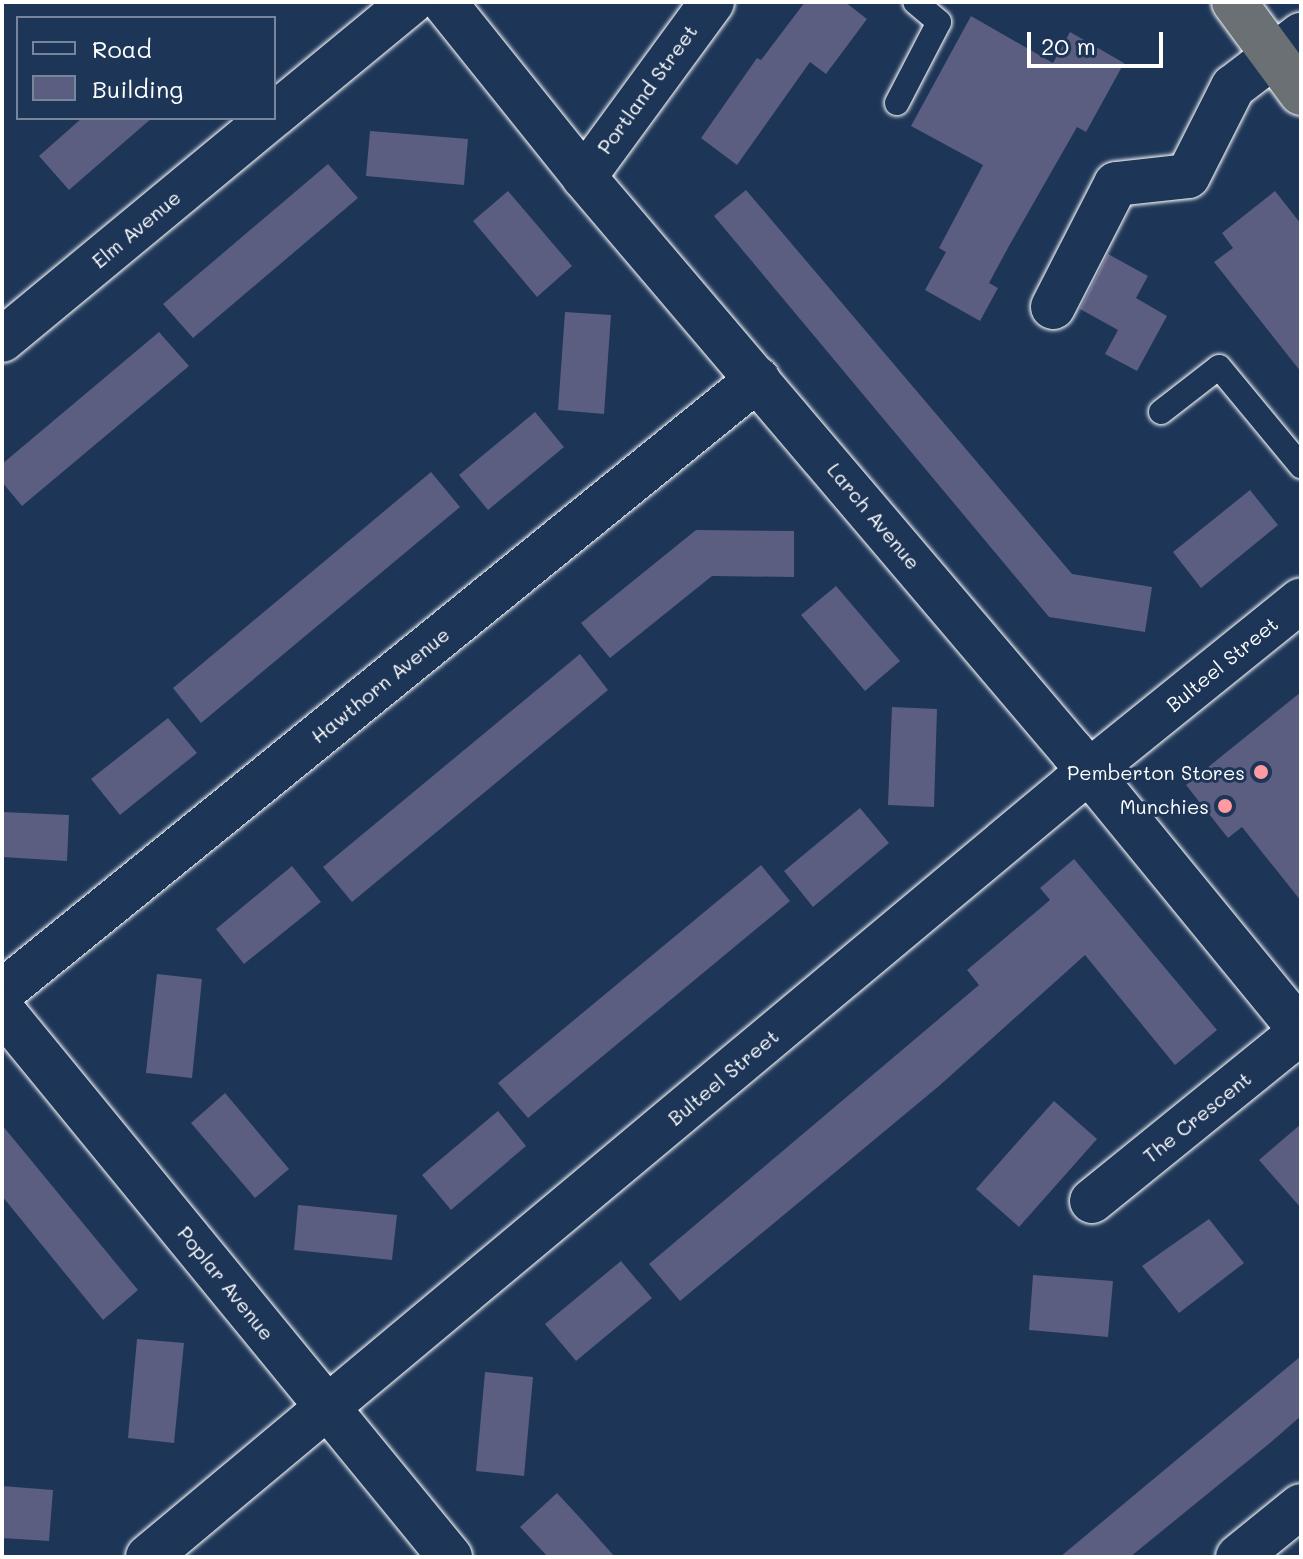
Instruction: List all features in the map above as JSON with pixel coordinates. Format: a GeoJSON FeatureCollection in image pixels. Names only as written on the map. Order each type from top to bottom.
{"type":"FeatureCollection","features":[{"type":"Feature","properties":{"kind":"highway"},"geometry":{"type":"LineString","coordinates":[[1234,2],[1288,47],[1301,93]]}},
{"type":"Feature","properties":{"kind":"street","name":"Elm Avenue"},"geometry":{"type":"LineString","coordinates":[[276,113],[411,2]]}},
{"type":"Feature","properties":{"kind":"street","name":"Larch Avenue"},"geometry":{"type":"LineString","coordinates":[[444,2],[584,177],[1088,772],[1301,1032]]}},
{"type":"Feature","properties":{"kind":"street","name":"Portland Street"},"geometry":{"type":"LineString","coordinates":[[584,177],[712,2]]}},
{"type":"Feature","properties":{"kind":"street"},"geometry":{"type":"LineString","coordinates":[[1053,307],[1116,184],[1188,176],[1233,87],[1288,47]]}},
{"type":"Feature","properties":{"kind":"street","name":"Elm Avenue"},"geometry":{"type":"LineString","coordinates":[[2,340],[267,120]]}},
{"type":"Feature","properties":{"kind":"street","name":"Hawthorn Avenue"},"geometry":{"type":"LineString","coordinates":[[2,992],[758,379]]}},
{"type":"Feature","properties":{"kind":"street","name":"Bulteel Street"},"geometry":{"type":"LineString","coordinates":[[148,1557],[1088,772],[1301,600]]}},
{"type":"Feature","properties":{"kind":"street","name":"Poplar Avenue"},"geometry":{"type":"LineString","coordinates":[[2,1010],[450,1557]]}},
{"type":"Feature","properties":{"kind":"street","name":"The Crescent"},"geometry":{"type":"LineString","coordinates":[[1092,1201],[1301,1032]]}},
{"type":"Feature","properties":{"kind":"street"},"geometry":{"type":"LineString","coordinates":[[1238,1557],[1301,1506]]}},
{"type":"Feature","properties":{"kind":"lane"},"geometry":{"type":"LineString","coordinates":[[897,103],[939,22],[915,2]]}},
{"type":"Feature","properties":{"kind":"lane"},"geometry":{"type":"LineString","coordinates":[[1161,412],[1219,367],[1301,466]]}},
{"type":"Feature","properties":{"kind":"building"},"geometry":{"type":"Polygon","coordinates":[[[805,2],[845,2],[867,19],[826,74],[810,62],[737,165],[701,138],[757,58],[761,60],[805,2]]]}},
{"type":"Feature","properties":{"kind":"building"},"geometry":{"type":"Polygon","coordinates":[[[971,16],[1053,63],[1070,32],[1124,63],[1086,132],[1077,127],[1009,246],[989,283],[998,288],[980,321],[925,290],[946,252],[939,248],[983,165],[911,126],[971,16]]]}},
{"type":"Feature","properties":{"kind":"building"},"geometry":{"type":"Polygon","coordinates":[[[80,120],[150,120],[69,190],[39,156],[80,120]]]}},
{"type":"Feature","properties":{"kind":"building"},"geometry":{"type":"Polygon","coordinates":[[[370,131],[468,139],[464,185],[366,176],[370,131]]]}},
{"type":"Feature","properties":{"kind":"building"},"geometry":{"type":"Polygon","coordinates":[[[328,164],[358,198],[193,338],[163,304],[328,164]]]}},
{"type":"Feature","properties":{"kind":"building"},"geometry":{"type":"Polygon","coordinates":[[[746,190],[1072,574],[1152,587],[1145,632],[1049,617],[714,216],[746,190]]]}},
{"type":"Feature","properties":{"kind":"building"},"geometry":{"type":"Polygon","coordinates":[[[508,191],[572,266],[537,297],[473,221],[508,191]]]}},
{"type":"Feature","properties":{"kind":"building"},"geometry":{"type":"Polygon","coordinates":[[[1275,191],[1301,224],[1301,372],[1214,262],[1233,248],[1222,233],[1275,191]]]}},
{"type":"Feature","properties":{"kind":"building"},"geometry":{"type":"Polygon","coordinates":[[[1108,254],[1148,276],[1136,298],[1167,316],[1137,371],[1105,354],[1118,330],[1080,309],[1108,254]]]}},
{"type":"Feature","properties":{"kind":"building"},"geometry":{"type":"Polygon","coordinates":[[[565,312],[611,315],[604,414],[558,410],[565,312]]]}},
{"type":"Feature","properties":{"kind":"building"},"geometry":{"type":"Polygon","coordinates":[[[159,332],[189,366],[22,506],[2,482],[2,464],[159,332]]]}},
{"type":"Feature","properties":{"kind":"building"},"geometry":{"type":"Polygon","coordinates":[[[535,412],[564,447],[488,510],[459,475],[535,412]]]}},
{"type":"Feature","properties":{"kind":"building"},"geometry":{"type":"Polygon","coordinates":[[[431,472],[460,507],[201,723],[173,688],[431,472]]]}},
{"type":"Feature","properties":{"kind":"building"},"geometry":{"type":"Polygon","coordinates":[[[1250,490],[1278,525],[1201,588],[1173,552],[1250,490]]]}},
{"type":"Feature","properties":{"kind":"building"},"geometry":{"type":"Polygon","coordinates":[[[696,530],[794,531],[794,577],[712,576],[610,658],[581,623],[696,530]]]}},
{"type":"Feature","properties":{"kind":"building"},"geometry":{"type":"Polygon","coordinates":[[[836,586],[900,661],[865,691],[801,615],[836,586]]]}},
{"type":"Feature","properties":{"kind":"building"},"geometry":{"type":"Polygon","coordinates":[[[580,654],[608,690],[352,902],[323,867],[580,654]]]}},
{"type":"Feature","properties":{"kind":"building"},"geometry":{"type":"Polygon","coordinates":[[[1301,692],[1301,901],[1242,827],[1228,838],[1186,785],[1301,692]]]}},
{"type":"Feature","properties":{"kind":"building"},"geometry":{"type":"Polygon","coordinates":[[[892,707],[937,709],[934,807],[888,805],[892,707]]]}},
{"type":"Feature","properties":{"kind":"building"},"geometry":{"type":"Polygon","coordinates":[[[168,718],[197,753],[120,815],[91,779],[168,718]]]}},
{"type":"Feature","properties":{"kind":"building"},"geometry":{"type":"Polygon","coordinates":[[[860,808],[889,843],[813,907],[784,871],[860,808]]]}},
{"type":"Feature","properties":{"kind":"building"},"geometry":{"type":"Polygon","coordinates":[[[2,812],[69,815],[67,861],[2,857],[2,812]]]}},
{"type":"Feature","properties":{"kind":"building"},"geometry":{"type":"Polygon","coordinates":[[[1074,859],[1217,1030],[1175,1065],[1085,955],[939,1086],[680,1301],[649,1264],[979,985],[967,970],[1050,900],[1040,888],[1074,859]]]}},
{"type":"Feature","properties":{"kind":"building"},"geometry":{"type":"Polygon","coordinates":[[[761,865],[790,901],[528,1118],[498,1083],[761,865]]]}},
{"type":"Feature","properties":{"kind":"building"},"geometry":{"type":"Polygon","coordinates":[[[292,866],[321,902],[244,964],[216,929],[292,866]]]}},
{"type":"Feature","properties":{"kind":"building"},"geometry":{"type":"Polygon","coordinates":[[[157,974],[202,979],[192,1078],[146,1073],[157,974]]]}},
{"type":"Feature","properties":{"kind":"building"},"geometry":{"type":"Polygon","coordinates":[[[225,1093],[289,1169],[255,1198],[191,1123],[225,1093]]]}},
{"type":"Feature","properties":{"kind":"building"},"geometry":{"type":"Polygon","coordinates":[[[1054,1101],[1097,1139],[1019,1227],[976,1189],[1054,1101]]]}},
{"type":"Feature","properties":{"kind":"building"},"geometry":{"type":"Polygon","coordinates":[[[498,1111],[526,1146],[451,1210],[422,1175],[498,1111]]]}},
{"type":"Feature","properties":{"kind":"building"},"geometry":{"type":"Polygon","coordinates":[[[1301,1124],[1301,1208],[1259,1160],[1301,1124]]]}},
{"type":"Feature","properties":{"kind":"building"},"geometry":{"type":"Polygon","coordinates":[[[2,1125],[138,1290],[103,1320],[2,1196],[2,1125]]]}},
{"type":"Feature","properties":{"kind":"building"},"geometry":{"type":"Polygon","coordinates":[[[298,1205],[397,1215],[392,1260],[294,1250],[298,1205]]]}},
{"type":"Feature","properties":{"kind":"building"},"geometry":{"type":"Polygon","coordinates":[[[1209,1219],[1244,1263],[1179,1313],[1142,1266],[1209,1219]]]}},
{"type":"Feature","properties":{"kind":"building"},"geometry":{"type":"Polygon","coordinates":[[[621,1261],[652,1298],[576,1361],[545,1324],[621,1261]]]}},
{"type":"Feature","properties":{"kind":"building"},"geometry":{"type":"Polygon","coordinates":[[[1033,1275],[1113,1281],[1108,1337],[1029,1330],[1033,1275]]]}},
{"type":"Feature","properties":{"kind":"building"},"geometry":{"type":"Polygon","coordinates":[[[137,1339],[184,1343],[174,1443],[128,1438],[137,1339]]]}},
{"type":"Feature","properties":{"kind":"building"},"geometry":{"type":"Polygon","coordinates":[[[1301,1356],[1301,1416],[1270,1443],[1130,1557],[1060,1557],[1301,1356]]]}},
{"type":"Feature","properties":{"kind":"building"},"geometry":{"type":"Polygon","coordinates":[[[485,1372],[533,1377],[524,1476],[476,1471],[485,1372]]]}},
{"type":"Feature","properties":{"kind":"building"},"geometry":{"type":"Polygon","coordinates":[[[2,1486],[53,1490],[49,1541],[2,1538],[2,1486]]]}},
{"type":"Feature","properties":{"kind":"building"},"geometry":{"type":"Polygon","coordinates":[[[557,1493],[615,1557],[548,1557],[520,1527],[557,1493]]]}},
{"type":"Feature","properties":{"kind":"place","name":"Pemberton Stores"},"geometry":{"type":"Point","coordinates":[1261,772]}},
{"type":"Feature","properties":{"kind":"place","name":"Munchies"},"geometry":{"type":"Point","coordinates":[1225,806]}}]}
